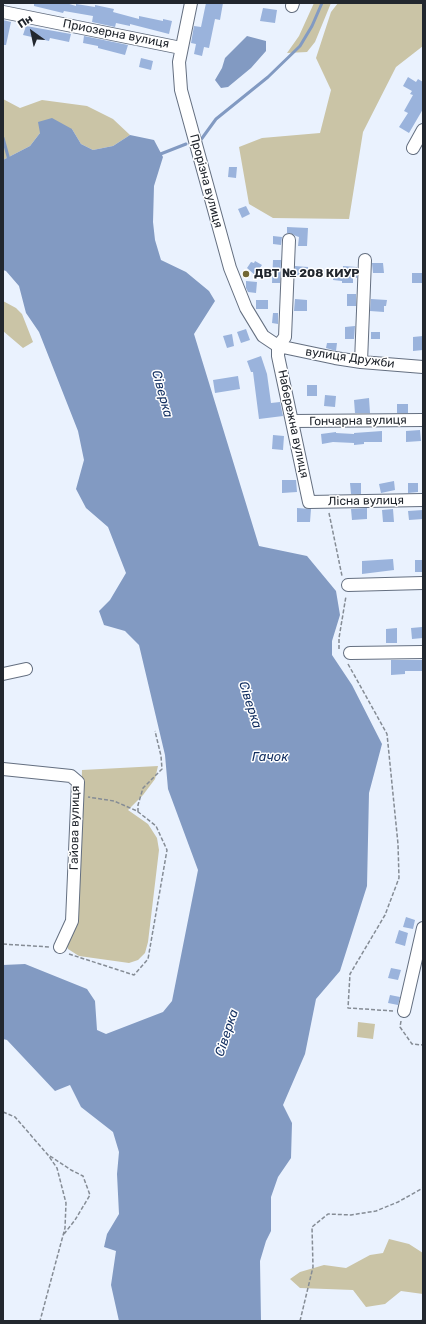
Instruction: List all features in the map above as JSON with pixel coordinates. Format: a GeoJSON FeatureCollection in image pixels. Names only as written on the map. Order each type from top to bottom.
{"type":"FeatureCollection","features":[{"type":"Feature","properties":{"kind":"street","name":"Прорізна вулиця"},"geometry":{"type":"LineString","coordinates":[[191,3],[179,62],[181,90],[230,268],[246,308],[263,336],[278,346]]}},
{"type":"Feature","properties":{"kind":"street","name":"Приозерна вулиця"},"geometry":{"type":"LineString","coordinates":[[3,12],[181,48]]}},
{"type":"Feature","properties":{"kind":"street"},"geometry":{"type":"LineString","coordinates":[[413,148],[423,130]]}},
{"type":"Feature","properties":{"kind":"street"},"geometry":{"type":"LineString","coordinates":[[278,346],[285,337],[289,240]]}},
{"type":"Feature","properties":{"kind":"street"},"geometry":{"type":"LineString","coordinates":[[361,362],[365,260]]}},
{"type":"Feature","properties":{"kind":"street","name":"вулиця Дружби"},"geometry":{"type":"LineString","coordinates":[[278,346],[361,362],[423,367]]}},
{"type":"Feature","properties":{"kind":"street","name":"Набережна вулиця"},"geometry":{"type":"LineString","coordinates":[[278,346],[278,356],[309,502]]}},
{"type":"Feature","properties":{"kind":"street","name":"Гончарна вулиця"},"geometry":{"type":"LineString","coordinates":[[293,421],[423,420]]}},
{"type":"Feature","properties":{"kind":"street","name":"Лісна вулиця"},"geometry":{"type":"LineString","coordinates":[[309,502],[423,500]]}},
{"type":"Feature","properties":{"kind":"street"},"geometry":{"type":"LineString","coordinates":[[348,585],[423,583]]}},
{"type":"Feature","properties":{"kind":"street"},"geometry":{"type":"LineString","coordinates":[[346,656],[423,652]]}},
{"type":"Feature","properties":{"kind":"street"},"geometry":{"type":"LineString","coordinates":[[3,674],[26,669]]}},
{"type":"Feature","properties":{"kind":"street","name":"Гайова вулиця"},"geometry":{"type":"LineString","coordinates":[[3,769],[71,776],[78,782],[72,921],[60,948]]}},
{"type":"Feature","properties":{"kind":"street"},"geometry":{"type":"LineString","coordinates":[[404,1011],[423,928]]}},
{"type":"Feature","properties":{"kind":"path"},"geometry":{"type":"LineString","coordinates":[[327,501],[342,576],[348,585],[339,638],[346,656],[387,734],[398,844],[399,878],[385,915],[350,974],[348,1008],[404,1011],[400,1027],[412,1044],[423,1046]]}},
{"type":"Feature","properties":{"kind":"path"},"geometry":{"type":"LineString","coordinates":[[138,812],[138,805],[143,788],[162,769],[161,756],[155,731]]}},
{"type":"Feature","properties":{"kind":"path"},"geometry":{"type":"LineString","coordinates":[[3,944],[60,948],[71,955],[134,974],[148,959],[166,850],[156,826],[138,812],[114,800],[97,799],[78,792]]}},
{"type":"Feature","properties":{"kind":"path"},"geometry":{"type":"LineString","coordinates":[[3,1112],[15,1118],[48,1155],[57,1168],[66,1203],[65,1228],[40,1321]]}},
{"type":"Feature","properties":{"kind":"path"},"geometry":{"type":"LineString","coordinates":[[48,1155],[83,1176],[90,1195],[75,1220],[63,1235]]}},
{"type":"Feature","properties":{"kind":"path"},"geometry":{"type":"LineString","coordinates":[[300,1321],[313,1267],[312,1227],[328,1214],[352,1215],[376,1211],[398,1202],[423,1188]]}},
{"type":"Feature","properties":{"kind":"path"},"geometry":{"type":"LineString","coordinates":[[365,1321],[384,1321]]}},
{"type":"Feature","properties":{"kind":"shaded area"},"geometry":{"type":"Polygon","coordinates":[[[314,3],[331,3],[315,42],[307,52],[287,53],[299,36],[314,3]]]}},
{"type":"Feature","properties":{"kind":"shaded area"},"geometry":{"type":"Polygon","coordinates":[[[338,3],[423,3],[423,46],[396,67],[363,132],[349,219],[273,218],[249,204],[239,147],[262,138],[320,133],[331,90],[316,58],[331,12],[338,3]]]}},
{"type":"Feature","properties":{"kind":"shaded area"},"geometry":{"type":"Polygon","coordinates":[[[3,99],[20,108],[42,100],[87,106],[113,119],[130,135],[113,146],[93,150],[81,144],[72,129],[40,133],[30,146],[3,160],[3,99]]]}},
{"type":"Feature","properties":{"kind":"shaded area"},"geometry":{"type":"Polygon","coordinates":[[[3,301],[16,308],[22,314],[33,342],[23,348],[3,331],[3,301]]]}},
{"type":"Feature","properties":{"kind":"shaded area"},"geometry":{"type":"Polygon","coordinates":[[[158,766],[155,779],[143,795],[128,810],[148,824],[157,838],[159,850],[148,942],[145,953],[138,960],[129,963],[79,956],[68,949],[66,944],[80,827],[82,770],[158,766]]]}},
{"type":"Feature","properties":{"kind":"shaded area"},"geometry":{"type":"Polygon","coordinates":[[[358,1022],[375,1024],[373,1039],[357,1037],[358,1022]]]}},
{"type":"Feature","properties":{"kind":"shaded area"},"geometry":{"type":"Polygon","coordinates":[[[389,1239],[409,1244],[423,1253],[423,1294],[401,1291],[385,1304],[366,1307],[353,1290],[300,1288],[290,1279],[300,1272],[324,1265],[346,1268],[370,1255],[383,1253],[389,1239]]]}},
{"type":"Feature","properties":{"kind":"water"},"geometry":{"type":"Polygon","coordinates":[[[247,36],[266,41],[266,51],[251,68],[228,87],[221,88],[215,80],[222,68],[225,58],[247,36]]]}},
{"type":"Feature","properties":{"kind":"water","name":"Гачок"},"geometry":{"type":"Polygon","coordinates":[[[52,118],[72,129],[81,144],[93,150],[113,146],[130,135],[154,140],[163,157],[154,186],[153,222],[155,240],[161,260],[186,272],[209,291],[215,301],[194,334],[259,546],[307,556],[336,591],[340,615],[332,641],[332,655],[352,685],[382,744],[369,793],[367,886],[340,971],[316,999],[305,1054],[283,1105],[292,1123],[291,1158],[278,1177],[271,1197],[271,1231],[266,1241],[260,1261],[261,1321],[119,1321],[111,1285],[116,1251],[104,1247],[107,1234],[119,1214],[117,1174],[119,1152],[113,1132],[81,1107],[70,1085],[55,1091],[7,1040],[3,1039],[3,965],[25,964],[87,989],[95,1001],[97,1030],[106,1034],[163,1012],[172,1001],[198,870],[168,789],[165,755],[139,645],[125,631],[104,625],[99,611],[110,600],[126,573],[108,527],[86,508],[76,489],[84,460],[78,431],[39,332],[26,313],[19,286],[6,271],[3,270],[3,160],[30,146],[40,133],[38,122],[52,118]]]}},
{"type":"Feature","properties":{"kind":"building"},"geometry":{"type":"Polygon","coordinates":[[[34,3],[66,3],[76,6],[76,4],[95,7],[95,5],[114,9],[113,12],[139,19],[139,16],[163,21],[163,19],[172,21],[169,34],[130,24],[130,26],[116,23],[115,27],[92,22],[93,16],[64,11],[63,13],[34,6],[34,3]]]}},
{"type":"Feature","properties":{"kind":"building"},"geometry":{"type":"Polygon","coordinates":[[[206,3],[223,3],[220,20],[215,19],[209,48],[204,47],[202,56],[194,54],[196,44],[191,43],[194,26],[201,27],[206,3]]]}},
{"type":"Feature","properties":{"kind":"building"},"geometry":{"type":"Polygon","coordinates":[[[263,8],[277,10],[275,23],[260,21],[263,8]]]}},
{"type":"Feature","properties":{"kind":"building"},"geometry":{"type":"Polygon","coordinates":[[[3,20],[11,22],[6,45],[3,45],[3,20]]]}},
{"type":"Feature","properties":{"kind":"building"},"geometry":{"type":"Polygon","coordinates":[[[26,26],[71,34],[69,42],[50,38],[49,41],[23,35],[26,26]]]}},
{"type":"Feature","properties":{"kind":"building"},"geometry":{"type":"Polygon","coordinates":[[[84,36],[128,45],[125,55],[98,48],[98,46],[83,43],[84,36]]]}},
{"type":"Feature","properties":{"kind":"building"},"geometry":{"type":"Polygon","coordinates":[[[141,58],[153,61],[151,70],[139,67],[141,58]]]}},
{"type":"Feature","properties":{"kind":"building"},"geometry":{"type":"Polygon","coordinates":[[[408,77],[416,82],[418,79],[423,82],[423,109],[409,133],[399,127],[408,113],[404,111],[413,95],[410,94],[412,91],[403,86],[408,77]]]}},
{"type":"Feature","properties":{"kind":"building"},"geometry":{"type":"Polygon","coordinates":[[[229,167],[237,167],[236,178],[228,177],[229,167]]]}},
{"type":"Feature","properties":{"kind":"building"},"geometry":{"type":"Polygon","coordinates":[[[246,206],[250,214],[242,218],[238,209],[246,206]]]}},
{"type":"Feature","properties":{"kind":"building"},"geometry":{"type":"Polygon","coordinates":[[[287,227],[308,228],[307,246],[298,246],[299,237],[287,233],[287,227]]]}},
{"type":"Feature","properties":{"kind":"building"},"geometry":{"type":"Polygon","coordinates":[[[273,236],[282,237],[281,245],[273,244],[273,236]]]}},
{"type":"Feature","properties":{"kind":"building"},"geometry":{"type":"Polygon","coordinates":[[[273,260],[281,260],[280,283],[272,283],[273,260]]]}},
{"type":"Feature","properties":{"kind":"building"},"geometry":{"type":"Polygon","coordinates":[[[255,261],[262,265],[255,275],[247,268],[251,262],[254,263],[255,261]]]}},
{"type":"Feature","properties":{"kind":"building"},"geometry":{"type":"Polygon","coordinates":[[[372,263],[383,263],[384,273],[373,273],[372,263]]]}},
{"type":"Feature","properties":{"kind":"building"},"geometry":{"type":"Polygon","coordinates":[[[295,266],[308,267],[308,276],[295,275],[295,266]]]}},
{"type":"Feature","properties":{"kind":"building"},"geometry":{"type":"Polygon","coordinates":[[[343,266],[357,267],[357,278],[353,277],[353,283],[342,283],[342,281],[333,280],[334,269],[343,269],[343,266]]]}},
{"type":"Feature","properties":{"kind":"building"},"geometry":{"type":"Polygon","coordinates":[[[412,273],[423,273],[423,283],[412,283],[412,273]]]}},
{"type":"Feature","properties":{"kind":"building"},"geometry":{"type":"Polygon","coordinates":[[[246,281],[257,282],[256,293],[248,292],[246,288],[246,281]]]}},
{"type":"Feature","properties":{"kind":"building"},"geometry":{"type":"Polygon","coordinates":[[[347,294],[356,294],[356,306],[347,306],[347,294]]]}},
{"type":"Feature","properties":{"kind":"building"},"geometry":{"type":"Polygon","coordinates":[[[295,299],[307,300],[307,311],[294,311],[295,299]]]}},
{"type":"Feature","properties":{"kind":"building"},"geometry":{"type":"Polygon","coordinates":[[[371,299],[387,300],[386,306],[384,306],[384,312],[370,311],[371,299]]]}},
{"type":"Feature","properties":{"kind":"building"},"geometry":{"type":"Polygon","coordinates":[[[256,300],[268,300],[268,309],[256,309],[256,300]]]}},
{"type":"Feature","properties":{"kind":"building"},"geometry":{"type":"Polygon","coordinates":[[[273,313],[278,313],[278,324],[272,323],[273,313]]]}},
{"type":"Feature","properties":{"kind":"building"},"geometry":{"type":"Polygon","coordinates":[[[355,326],[354,339],[345,339],[345,327],[355,326]]]}},
{"type":"Feature","properties":{"kind":"building"},"geometry":{"type":"Polygon","coordinates":[[[246,329],[250,340],[241,343],[237,332],[246,329]]]}},
{"type":"Feature","properties":{"kind":"building"},"geometry":{"type":"Polygon","coordinates":[[[371,332],[380,332],[380,339],[371,339],[371,332]]]}},
{"type":"Feature","properties":{"kind":"building"},"geometry":{"type":"Polygon","coordinates":[[[232,334],[234,346],[227,348],[223,336],[232,334]]]}},
{"type":"Feature","properties":{"kind":"building"},"geometry":{"type":"Polygon","coordinates":[[[423,336],[423,350],[413,351],[413,337],[423,336]]]}},
{"type":"Feature","properties":{"kind":"building"},"geometry":{"type":"Polygon","coordinates":[[[327,343],[337,343],[336,351],[326,348],[327,343]]]}},
{"type":"Feature","properties":{"kind":"building"},"geometry":{"type":"Polygon","coordinates":[[[261,356],[267,374],[271,403],[280,402],[283,416],[259,419],[253,372],[251,372],[247,361],[261,356]]]}},
{"type":"Feature","properties":{"kind":"building"},"geometry":{"type":"Polygon","coordinates":[[[238,376],[240,389],[215,393],[213,380],[238,376]]]}},
{"type":"Feature","properties":{"kind":"building"},"geometry":{"type":"Polygon","coordinates":[[[307,385],[317,385],[317,396],[307,396],[307,385]]]}},
{"type":"Feature","properties":{"kind":"building"},"geometry":{"type":"Polygon","coordinates":[[[325,395],[336,396],[335,407],[324,406],[325,395]]]}},
{"type":"Feature","properties":{"kind":"building"},"geometry":{"type":"Polygon","coordinates":[[[369,398],[370,413],[355,413],[354,400],[369,398]]]}},
{"type":"Feature","properties":{"kind":"building"},"geometry":{"type":"Polygon","coordinates":[[[397,404],[408,404],[408,413],[397,413],[397,404]]]}},
{"type":"Feature","properties":{"kind":"building"},"geometry":{"type":"Polygon","coordinates":[[[420,430],[421,441],[406,442],[406,431],[420,430]]]}},
{"type":"Feature","properties":{"kind":"building"},"geometry":{"type":"Polygon","coordinates":[[[382,431],[382,442],[364,442],[364,444],[354,445],[354,443],[333,442],[322,444],[321,434],[336,432],[354,434],[382,431]]]}},
{"type":"Feature","properties":{"kind":"building"},"geometry":{"type":"Polygon","coordinates":[[[273,435],[284,436],[283,450],[272,449],[273,435]]]}},
{"type":"Feature","properties":{"kind":"building"},"geometry":{"type":"Polygon","coordinates":[[[282,480],[296,480],[297,492],[282,493],[282,480]]]}},
{"type":"Feature","properties":{"kind":"building"},"geometry":{"type":"Polygon","coordinates":[[[394,481],[395,490],[381,493],[379,484],[394,481]]]}},
{"type":"Feature","properties":{"kind":"building"},"geometry":{"type":"Polygon","coordinates":[[[350,483],[361,483],[361,494],[351,494],[350,483]]]}},
{"type":"Feature","properties":{"kind":"building"},"geometry":{"type":"Polygon","coordinates":[[[408,483],[418,483],[418,492],[408,493],[408,483]]]}},
{"type":"Feature","properties":{"kind":"building"},"geometry":{"type":"Polygon","coordinates":[[[297,508],[311,509],[310,522],[297,522],[297,508]]]}},
{"type":"Feature","properties":{"kind":"building"},"geometry":{"type":"Polygon","coordinates":[[[367,508],[367,519],[352,520],[351,509],[367,508]]]}},
{"type":"Feature","properties":{"kind":"building"},"geometry":{"type":"Polygon","coordinates":[[[393,509],[394,522],[383,522],[382,510],[393,509]]]}},
{"type":"Feature","properties":{"kind":"building"},"geometry":{"type":"Polygon","coordinates":[[[423,510],[423,519],[409,520],[408,511],[423,510]]]}},
{"type":"Feature","properties":{"kind":"building"},"geometry":{"type":"Polygon","coordinates":[[[393,559],[394,570],[362,574],[362,561],[393,559]]]}},
{"type":"Feature","properties":{"kind":"building"},"geometry":{"type":"Polygon","coordinates":[[[415,560],[423,560],[423,572],[415,572],[415,560]]]}},
{"type":"Feature","properties":{"kind":"building"},"geometry":{"type":"Polygon","coordinates":[[[422,627],[423,638],[412,639],[411,628],[422,627]]]}},
{"type":"Feature","properties":{"kind":"building"},"geometry":{"type":"Polygon","coordinates":[[[397,628],[397,643],[386,643],[386,629],[397,628]]]}},
{"type":"Feature","properties":{"kind":"building"},"geometry":{"type":"Polygon","coordinates":[[[391,660],[423,660],[423,671],[405,671],[405,674],[391,675],[391,660]]]}},
{"type":"Feature","properties":{"kind":"building"},"geometry":{"type":"Polygon","coordinates":[[[406,917],[415,920],[413,929],[403,927],[406,917]]]}},
{"type":"Feature","properties":{"kind":"building"},"geometry":{"type":"Polygon","coordinates":[[[399,930],[408,933],[405,946],[395,943],[399,930]]]}},
{"type":"Feature","properties":{"kind":"building"},"geometry":{"type":"Polygon","coordinates":[[[391,968],[401,970],[398,980],[388,978],[391,968]]]}},
{"type":"Feature","properties":{"kind":"building"},"geometry":{"type":"Polygon","coordinates":[[[390,995],[400,997],[398,1005],[388,1003],[390,995]]]}},
{"type":"Feature","properties":{"kind":"waterway"},"geometry":{"type":"LineString","coordinates":[[200,141],[216,119],[268,77],[300,46],[312,26],[322,3]]}},
{"type":"Feature","properties":{"kind":"waterway","name":"Сіверка"},"geometry":{"type":"LineString","coordinates":[[3,138],[9,160]]}},
{"type":"Feature","properties":{"kind":"waterway"},"geometry":{"type":"LineString","coordinates":[[158,155],[186,144]]}},
{"type":"Feature","properties":{"kind":"place","name":"ДВТ № 208 КИУР"},"geometry":{"type":"Point","coordinates":[246,274]}}]}
